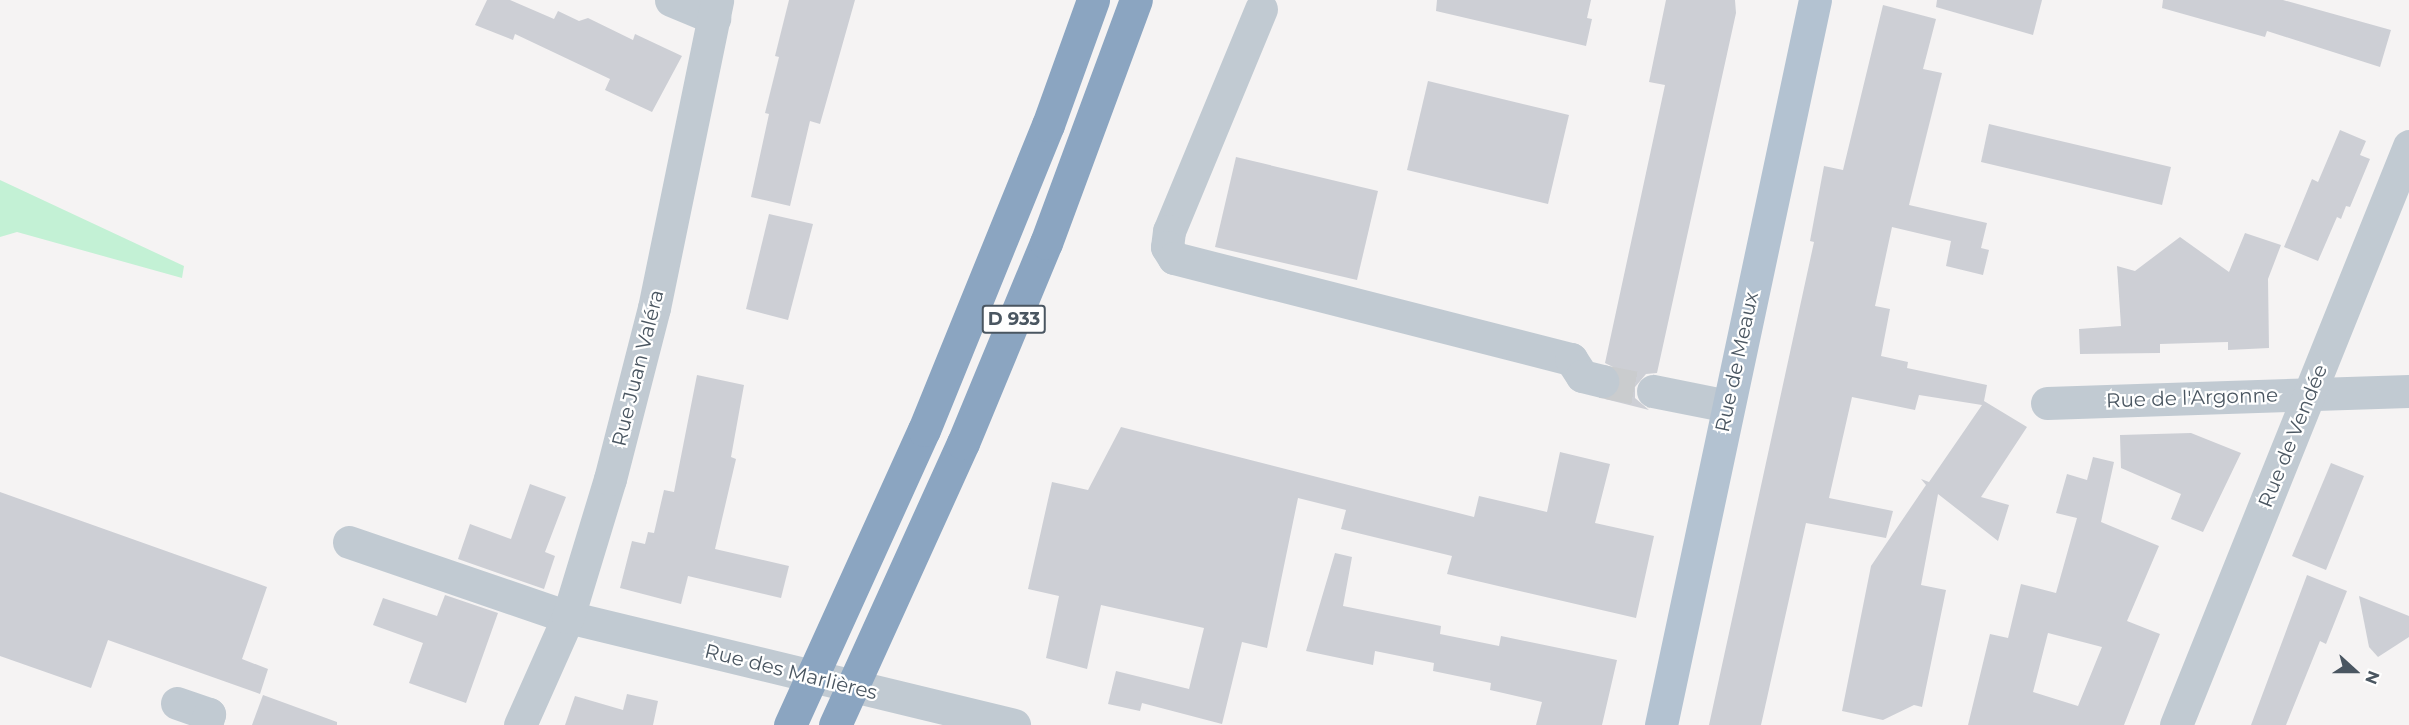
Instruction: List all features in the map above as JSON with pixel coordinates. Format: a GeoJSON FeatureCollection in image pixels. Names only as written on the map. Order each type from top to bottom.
{"type":"FeatureCollection","features":[{"type":"Feature","properties":{"kind":"highway","name":"D 933"},"geometry":{"type":"LineString","coordinates":[[790,725],[840,622],[1007,228],[1093,0]]}},
{"type":"Feature","properties":{"kind":"highway","name":"D 933"},"geometry":{"type":"LineString","coordinates":[[835,725],[878,633],[1046,243],[1136,0]]}},
{"type":"Feature","properties":{"kind":"main road","name":"Rue de Meaux"},"geometry":{"type":"LineString","coordinates":[[1661,725],[1815,0]]}},
{"type":"Feature","properties":{"kind":"street"},"geometry":{"type":"LineString","coordinates":[[671,0],[715,9]]}},
{"type":"Feature","properties":{"kind":"street","name":"Rue Juan Valéra"},"geometry":{"type":"LineString","coordinates":[[520,725],[568,617],[610,479],[654,308],[715,9]]}},
{"type":"Feature","properties":{"kind":"street"},"geometry":{"type":"LineString","coordinates":[[1261,9],[1169,231],[1167,247],[1174,258],[1571,359],[1582,376],[1602,381]]}},
{"type":"Feature","properties":{"kind":"street","name":"Rue de Vendée"},"geometry":{"type":"LineString","coordinates":[[2176,725],[2409,146]]}},
{"type":"Feature","properties":{"kind":"street"},"geometry":{"type":"LineString","coordinates":[[1653,391],[1728,406]]}},
{"type":"Feature","properties":{"kind":"street","name":"Rue de l'Argonne"},"geometry":{"type":"LineString","coordinates":[[2047,403],[2409,391]]}},
{"type":"Feature","properties":{"kind":"street","name":"Rue des Marlières"},"geometry":{"type":"LineString","coordinates":[[349,542],[568,617],[927,716],[1014,725]]}},
{"type":"Feature","properties":{"kind":"street"},"geometry":{"type":"LineString","coordinates":[[177,703],[209,714],[206,725]]}},
{"type":"Feature","properties":{"kind":"green space"},"geometry":{"type":"Polygon","coordinates":[[[0,180],[184,266],[182,278],[17,232],[0,237],[0,180]]]}},
{"type":"Feature","properties":{"kind":"building"},"geometry":{"type":"Polygon","coordinates":[[[487,0],[510,0],[554,19],[558,11],[579,21],[588,18],[633,40],[635,34],[682,56],[652,112],[605,90],[610,79],[515,34],[513,40],[475,25],[487,0]]]}},
{"type":"Feature","properties":{"kind":"building"},"geometry":{"type":"Polygon","coordinates":[[[789,0],[855,0],[820,124],[810,121],[790,206],[751,197],[769,114],[765,113],[779,57],[775,56],[789,0]]]}},
{"type":"Feature","properties":{"kind":"building"},"geometry":{"type":"Polygon","coordinates":[[[1437,0],[1591,0],[1587,18],[1592,19],[1586,46],[1436,11],[1437,0]]]}},
{"type":"Feature","properties":{"kind":"building"},"geometry":{"type":"Polygon","coordinates":[[[1666,0],[1735,0],[1736,13],[1657,373],[1646,374],[1635,387],[1635,398],[1649,410],[1605,399],[1620,385],[1615,368],[1605,363],[1665,85],[1649,82],[1666,0]]]}},
{"type":"Feature","properties":{"kind":"building"},"geometry":{"type":"Polygon","coordinates":[[[1937,0],[2042,0],[2033,35],[1936,7],[1937,0]]]}},
{"type":"Feature","properties":{"kind":"building"},"geometry":{"type":"Polygon","coordinates":[[[2163,0],[2283,0],[2391,30],[2380,67],[2267,31],[2265,37],[2162,8],[2163,0]]]}},
{"type":"Feature","properties":{"kind":"building"},"geometry":{"type":"Polygon","coordinates":[[[1883,5],[1936,19],[1923,69],[1942,73],[1909,205],[1987,223],[1981,248],[1989,250],[1983,275],[1946,266],[1951,241],[1892,227],[1875,306],[1890,309],[1881,356],[1908,362],[1907,368],[1987,385],[1984,401],[2027,427],[1981,497],[2009,505],[1998,541],[1938,494],[1921,585],[1946,590],[1922,707],[1914,705],[1883,720],[1842,711],[1871,566],[1926,485],[1921,479],[1929,482],[1982,405],[1919,395],[1915,410],[1852,397],[1829,498],[1893,511],[1886,538],[1806,523],[1761,725],[1709,725],[1814,242],[1810,241],[1824,166],[1843,170],[1883,5]]]}},
{"type":"Feature","properties":{"kind":"building"},"geometry":{"type":"Polygon","coordinates":[[[1428,81],[1569,115],[1548,204],[1407,170],[1428,81]]]}},
{"type":"Feature","properties":{"kind":"building"},"geometry":{"type":"Polygon","coordinates":[[[1989,124],[2171,167],[2162,205],[1981,162],[1989,124]]]}},
{"type":"Feature","properties":{"kind":"building"},"geometry":{"type":"Polygon","coordinates":[[[2340,130],[2366,141],[2360,155],[2370,159],[2350,207],[2346,206],[2341,219],[2337,217],[2318,261],[2284,247],[2312,179],[2318,182],[2340,130]]]}},
{"type":"Feature","properties":{"kind":"building"},"geometry":{"type":"Polygon","coordinates":[[[1236,157],[1378,191],[1357,280],[1215,247],[1236,157]]]}},
{"type":"Feature","properties":{"kind":"building"},"geometry":{"type":"Polygon","coordinates":[[[769,214],[813,224],[788,320],[746,309],[769,214]]]}},
{"type":"Feature","properties":{"kind":"building"},"geometry":{"type":"Polygon","coordinates":[[[2245,233],[2281,245],[2268,279],[2269,348],[2228,350],[2228,342],[2160,344],[2160,353],[2080,354],[2079,329],[2121,326],[2117,266],[2135,271],[2180,237],[2229,272],[2245,233]]]}},
{"type":"Feature","properties":{"kind":"building"},"geometry":{"type":"Polygon","coordinates":[[[697,375],[744,385],[731,457],[736,459],[715,549],[789,566],[781,598],[688,576],[681,604],[620,588],[632,541],[645,544],[648,532],[654,533],[664,490],[674,492],[697,375]]]}},
{"type":"Feature","properties":{"kind":"building"},"geometry":{"type":"Polygon","coordinates":[[[1121,427],[1474,517],[1479,496],[1547,512],[1560,452],[1610,464],[1595,523],[1654,536],[1636,618],[1447,574],[1452,556],[1341,529],[1346,510],[1298,498],[1267,648],[1242,642],[1222,724],[1142,703],[1140,711],[1108,704],[1116,671],[1189,689],[1204,628],[1101,605],[1087,669],[1046,658],[1059,596],[1028,589],[1052,482],[1088,490],[1121,427]]]}},
{"type":"Feature","properties":{"kind":"building"},"geometry":{"type":"Polygon","coordinates":[[[2191,433],[2241,453],[2203,532],[2171,519],[2181,494],[2121,468],[2120,435],[2191,433]]]}},
{"type":"Feature","properties":{"kind":"building"},"geometry":{"type":"Polygon","coordinates":[[[2093,457],[2114,462],[2101,522],[2159,546],[2127,621],[2160,634],[2124,725],[1968,725],[1990,634],[2008,638],[2021,584],[2056,593],[2077,518],[2056,513],[2067,474],[2087,480],[2093,457]],[[2048,633],[2033,692],[2078,706],[2102,647],[2048,633]]]}},
{"type":"Feature","properties":{"kind":"building"},"geometry":{"type":"Polygon","coordinates":[[[2331,463],[2364,476],[2326,570],[2292,556],[2331,463]]]}},
{"type":"Feature","properties":{"kind":"building"},"geometry":{"type":"Polygon","coordinates":[[[530,484],[566,497],[545,552],[555,556],[544,589],[458,559],[470,524],[511,539],[530,484]]]}},
{"type":"Feature","properties":{"kind":"building"},"geometry":{"type":"Polygon","coordinates":[[[0,492],[267,587],[242,659],[268,669],[260,694],[108,640],[91,688],[0,656],[0,492]]]}},
{"type":"Feature","properties":{"kind":"building"},"geometry":{"type":"Polygon","coordinates":[[[1335,553],[1352,557],[1343,606],[1441,626],[1440,634],[1499,646],[1501,636],[1617,660],[1602,725],[1536,725],[1542,702],[1490,690],[1491,683],[1433,671],[1434,663],[1375,651],[1373,665],[1306,651],[1335,553]]]}},
{"type":"Feature","properties":{"kind":"building"},"geometry":{"type":"Polygon","coordinates":[[[2307,575],[2347,591],[2326,644],[2320,641],[2286,725],[2251,725],[2307,575]]]}},
{"type":"Feature","properties":{"kind":"building"},"geometry":{"type":"Polygon","coordinates":[[[445,595],[498,613],[466,703],[409,683],[423,643],[373,625],[383,598],[437,616],[445,595]]]}},
{"type":"Feature","properties":{"kind":"building"},"geometry":{"type":"Polygon","coordinates":[[[2359,596],[2409,616],[2409,637],[2378,657],[2369,647],[2359,596]]]}},
{"type":"Feature","properties":{"kind":"building"},"geometry":{"type":"Polygon","coordinates":[[[627,694],[658,701],[653,725],[565,725],[575,696],[623,710],[627,694]]]}},
{"type":"Feature","properties":{"kind":"building"},"geometry":{"type":"Polygon","coordinates":[[[263,695],[337,722],[337,725],[252,725],[263,695]]]}},
{"type":"Feature","properties":{"kind":"tunnel"},"geometry":{"type":"LineString","coordinates":[[1602,381],[1653,391]]}}]}
